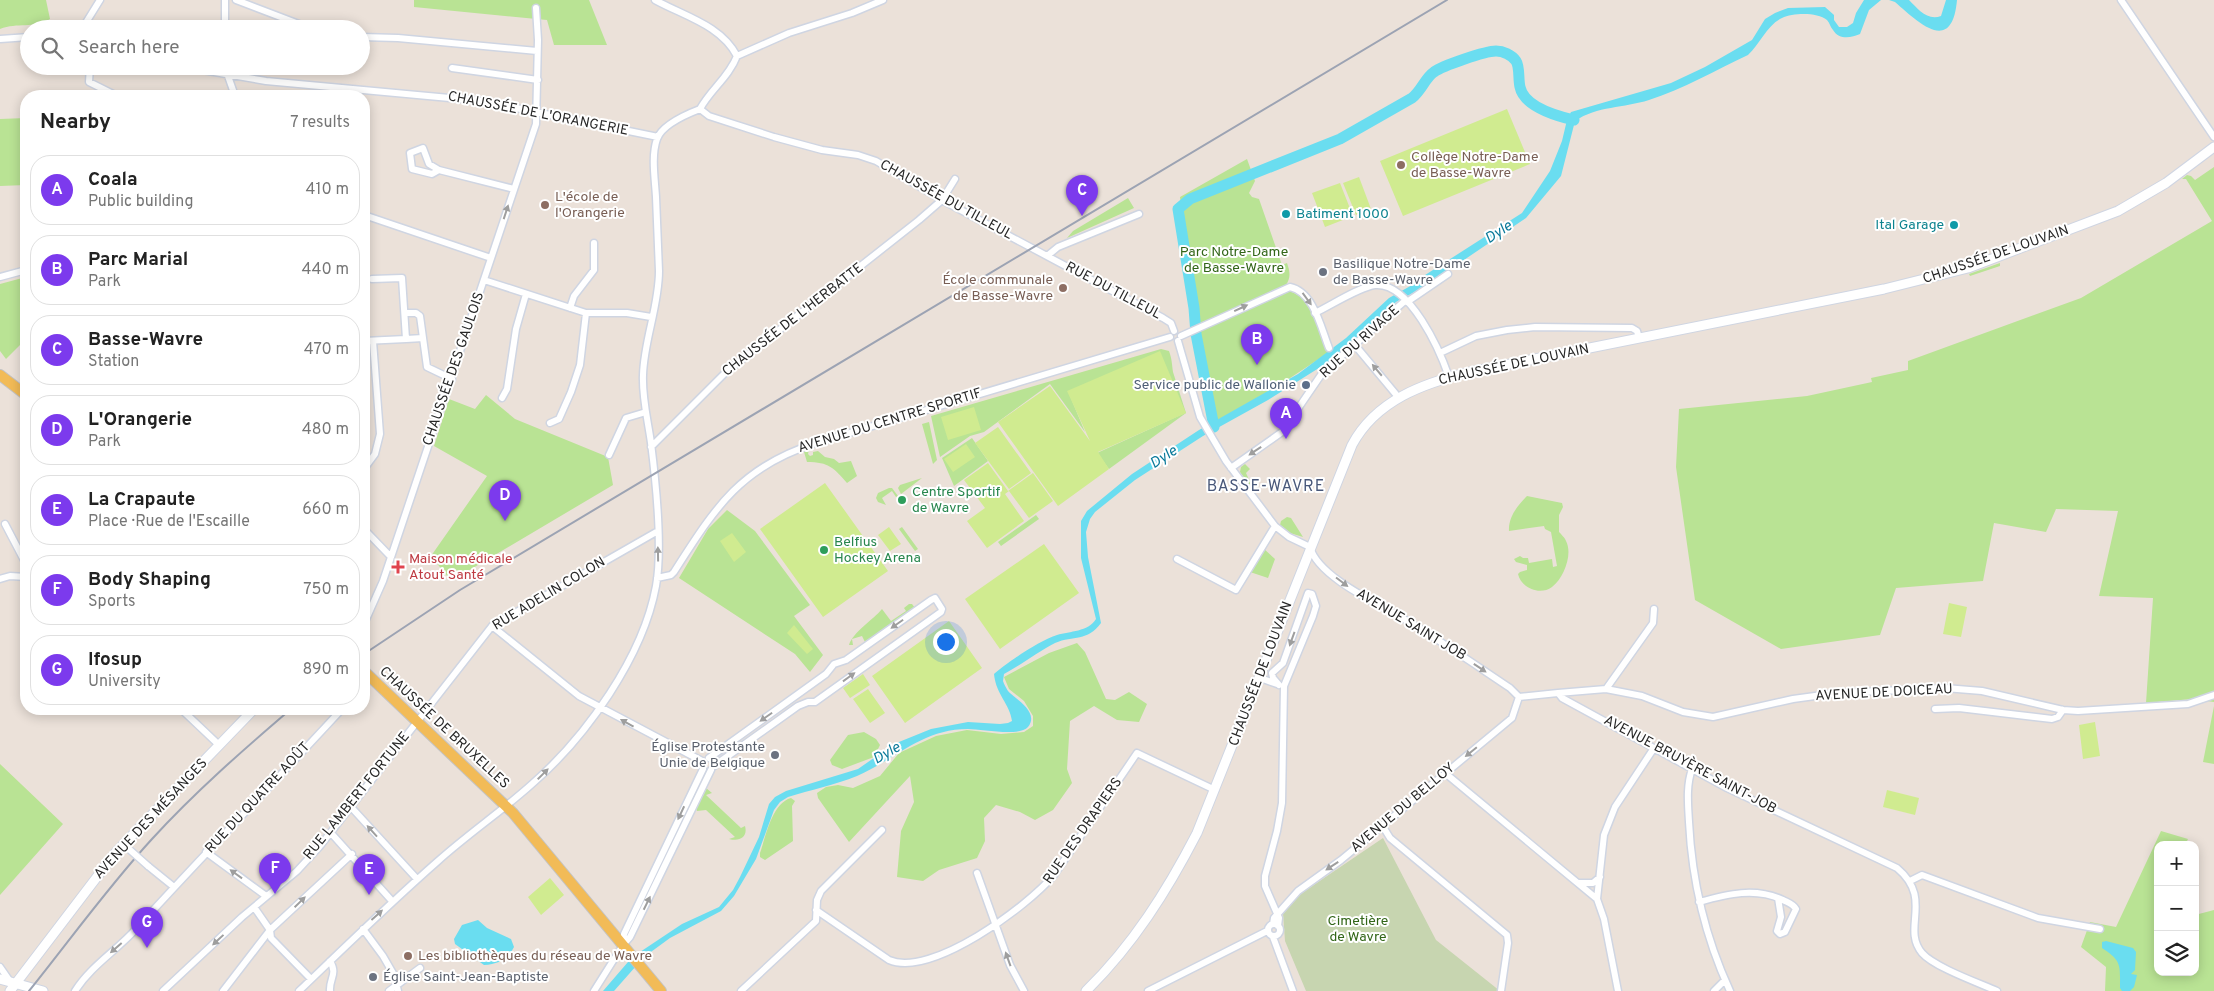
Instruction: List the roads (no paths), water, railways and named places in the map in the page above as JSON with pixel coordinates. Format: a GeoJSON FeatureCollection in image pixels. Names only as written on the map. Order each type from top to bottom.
{"type":"FeatureCollection","features":[{"type":"Feature","properties":{"kind":"main road","name":"CHAUSSÉE DE LOUVAIN"},"geometry":{"type":"LineString","coordinates":[[1086,991],[1126,948],[1154,909],[1181,864],[1216,790],[1310,547],[1356,437],[1372,417],[1399,398],[1449,378],[1884,289],[1968,268],[2118,211],[2166,183],[2214,147]]}},
{"type":"Feature","properties":{"kind":"main road"},"geometry":{"type":"LineString","coordinates":[[0,375],[20,391]]}},
{"type":"Feature","properties":{"kind":"main road","name":"CHAUSSÉE DE BRUXELLES"},"geometry":{"type":"LineString","coordinates":[[370,681],[417,721],[506,806],[661,991]]}},
{"type":"Feature","properties":{"kind":"main road","name":"AVENUE DES MÉSANGES"},"geometry":{"type":"LineString","coordinates":[[10,991],[18,983],[69,912],[248,715]]}},
{"type":"Feature","properties":{"kind":"main road"},"geometry":{"type":"LineString","coordinates":[[4,979],[43,991]]}},
{"type":"Feature","properties":{"kind":"street"},"geometry":{"type":"LineString","coordinates":[[88,20],[100,0]]}},
{"type":"Feature","properties":{"kind":"street"},"geometry":{"type":"LineString","coordinates":[[225,0],[226,20]]}},
{"type":"Feature","properties":{"kind":"street"},"geometry":{"type":"LineString","coordinates":[[236,0],[288,20]]}},
{"type":"Feature","properties":{"kind":"street"},"geometry":{"type":"LineString","coordinates":[[655,0],[711,29],[730,44],[737,56]]}},
{"type":"Feature","properties":{"kind":"street"},"geometry":{"type":"LineString","coordinates":[[299,991],[392,901],[476,828],[534,782],[553,763],[600,708],[616,683],[641,632],[656,589],[657,578],[658,531],[643,374],[659,274],[654,169],[658,137],[666,128],[689,113],[700,109],[706,98],[732,68],[737,56],[789,33],[852,13],[883,0]]}},
{"type":"Feature","properties":{"kind":"street"},"geometry":{"type":"LineString","coordinates":[[2121,0],[2214,137]]}},
{"type":"Feature","properties":{"kind":"street","name":"CHAUSSÉE DES GAULOIS"},"geometry":{"type":"LineString","coordinates":[[370,612],[376,601],[452,379],[490,258],[536,124],[538,80],[536,8]]}},
{"type":"Feature","properties":{"kind":"street"},"geometry":{"type":"LineString","coordinates":[[0,38],[20,37]]}},
{"type":"Feature","properties":{"kind":"street"},"geometry":{"type":"LineString","coordinates":[[370,37],[403,38],[537,51]]}},
{"type":"Feature","properties":{"kind":"street"},"geometry":{"type":"LineString","coordinates":[[452,68],[538,80]]}},
{"type":"Feature","properties":{"kind":"street"},"geometry":{"type":"LineString","coordinates":[[89,75],[89,82],[105,90]]}},
{"type":"Feature","properties":{"kind":"street","name":"CHAUSSÉE DE L'ORANGERIE"},"geometry":{"type":"LineString","coordinates":[[223,75],[266,81],[446,96],[491,102],[658,137]]}},
{"type":"Feature","properties":{"kind":"street"},"geometry":{"type":"LineString","coordinates":[[228,76],[233,90]]}},
{"type":"Feature","properties":{"kind":"street","name":"CHAUSSÉE DU TILLEUL"},"geometry":{"type":"LineString","coordinates":[[700,109],[709,116],[774,137],[822,150],[853,154],[876,161],[942,200],[1047,256]]}},
{"type":"Feature","properties":{"kind":"street"},"geometry":{"type":"LineString","coordinates":[[439,170],[432,174],[412,169],[410,153],[423,148],[429,164],[439,170],[514,190]]}},
{"type":"Feature","properties":{"kind":"street","name":"CHAUSSÉE DE L'HERBATTE"},"geometry":{"type":"LineString","coordinates":[[651,447],[726,372],[920,220],[942,200],[954,179]]}},
{"type":"Feature","properties":{"kind":"street"},"geometry":{"type":"LineString","coordinates":[[1047,256],[1058,247],[1139,214]]}},
{"type":"Feature","properties":{"kind":"street"},"geometry":{"type":"LineString","coordinates":[[370,217],[490,258]]}},
{"type":"Feature","properties":{"kind":"street"},"geometry":{"type":"LineString","coordinates":[[570,308],[574,296],[594,270],[594,243]]}},
{"type":"Feature","properties":{"kind":"street","name":"RUE DU TILLEUL"},"geometry":{"type":"LineString","coordinates":[[1047,256],[1163,318],[1171,323],[1174,331],[1179,332],[1180,339]]}},
{"type":"Feature","properties":{"kind":"street"},"geometry":{"type":"LineString","coordinates":[[0,276],[20,271]]}},
{"type":"Feature","properties":{"kind":"street","name":"RUE DU RIVAGE"},"geometry":{"type":"LineString","coordinates":[[1231,468],[1282,432],[1324,372],[1354,344],[1406,300],[1448,274]]}},
{"type":"Feature","properties":{"kind":"street"},"geometry":{"type":"LineString","coordinates":[[372,279],[402,278],[406,339]]}},
{"type":"Feature","properties":{"kind":"street"},"geometry":{"type":"LineString","coordinates":[[484,280],[586,314],[627,313],[652,317]]}},
{"type":"Feature","properties":{"kind":"street"},"geometry":{"type":"LineString","coordinates":[[1315,313],[1372,286],[1387,287],[1406,300],[1421,319],[1440,353],[1449,378]]}},
{"type":"Feature","properties":{"kind":"street"},"geometry":{"type":"LineString","coordinates":[[1174,331],[1170,337],[1172,341],[1180,339],[1285,288],[1296,288],[1309,299],[1329,348]]}},
{"type":"Feature","properties":{"kind":"street"},"geometry":{"type":"LineString","coordinates":[[502,398],[507,389],[516,329],[526,294]]}},
{"type":"Feature","properties":{"kind":"street"},"geometry":{"type":"LineString","coordinates":[[405,313],[419,314],[427,367],[452,379]]}},
{"type":"Feature","properties":{"kind":"street"},"geometry":{"type":"LineString","coordinates":[[550,423],[559,419],[576,379],[580,365],[586,314]]}},
{"type":"Feature","properties":{"kind":"street"},"geometry":{"type":"LineString","coordinates":[[1440,353],[1476,336],[1536,327],[1632,328],[1639,338]]}},
{"type":"Feature","properties":{"kind":"street","name":"AVENUE DU CENTRE SPORTIF"},"geometry":{"type":"LineString","coordinates":[[657,578],[671,575],[674,572],[716,508],[732,492],[764,465],[780,456],[816,442],[1170,337]]}},
{"type":"Feature","properties":{"kind":"street"},"geometry":{"type":"LineString","coordinates":[[370,461],[375,454],[380,434],[373,341],[423,338]]}},
{"type":"Feature","properties":{"kind":"street"},"geometry":{"type":"LineString","coordinates":[[1180,339],[1203,423],[1210,435],[1231,468],[1275,526],[1289,537],[1310,547]]}},
{"type":"Feature","properties":{"kind":"street"},"geometry":{"type":"LineString","coordinates":[[1354,344],[1399,398]]}},
{"type":"Feature","properties":{"kind":"street"},"geometry":{"type":"LineString","coordinates":[[609,455],[626,418],[646,412]]}},
{"type":"Feature","properties":{"kind":"street"},"geometry":{"type":"LineString","coordinates":[[5,524],[20,553]]}},
{"type":"Feature","properties":{"kind":"street"},"geometry":{"type":"LineString","coordinates":[[1177,558],[1236,590],[1275,526]]}},
{"type":"Feature","properties":{"kind":"street","name":"RUE ADELIN COLON"},"geometry":{"type":"LineString","coordinates":[[417,721],[492,626],[658,531]]}},
{"type":"Feature","properties":{"kind":"street"},"geometry":{"type":"LineString","coordinates":[[370,535],[391,557]]}},
{"type":"Feature","properties":{"kind":"street","name":"AVENUE SAINT JOB"},"geometry":{"type":"LineString","coordinates":[[1310,547],[1317,561],[1355,592],[1410,622],[1510,688],[1519,697]]}},
{"type":"Feature","properties":{"kind":"street"},"geometry":{"type":"LineString","coordinates":[[0,579],[10,576],[20,577]]}},
{"type":"Feature","properties":{"kind":"street"},"geometry":{"type":"LineString","coordinates":[[1281,685],[1273,678],[1272,673],[1283,663],[1308,593],[1312,594],[1315,598],[1316,606],[1281,685],[1282,803],[1265,876],[1267,892],[1277,914],[1276,936],[1278,948],[1293,991]]}},
{"type":"Feature","properties":{"kind":"street"},"geometry":{"type":"LineString","coordinates":[[623,945],[624,934],[703,769],[705,759],[826,674],[834,664],[846,660],[934,598],[940,604],[941,612],[815,702],[808,702],[798,706],[712,768],[703,769]]}},
{"type":"Feature","properties":{"kind":"street"},"geometry":{"type":"LineString","coordinates":[[1606,689],[1653,623],[1654,609]]}},
{"type":"Feature","properties":{"kind":"street"},"geometry":{"type":"LineString","coordinates":[[492,626],[579,696],[705,759],[713,761],[712,768],[630,937],[594,991]]}},
{"type":"Feature","properties":{"kind":"street"},"geometry":{"type":"LineString","coordinates":[[1260,678],[1281,685]]}},
{"type":"Feature","properties":{"kind":"street","name":"AVENUE DE DOICEAU"},"geometry":{"type":"LineString","coordinates":[[1558,693],[1606,689],[1642,696],[1683,712],[1713,717],[1728,715],[1774,702],[1828,694],[1944,688],[1982,691],[2063,710],[2093,711],[2188,704],[2214,695]]}},
{"type":"Feature","properties":{"kind":"street"},"geometry":{"type":"LineString","coordinates":[[801,692],[808,702]]}},
{"type":"Feature","properties":{"kind":"street"},"geometry":{"type":"LineString","coordinates":[[1519,697],[1558,693]]}},
{"type":"Feature","properties":{"kind":"street","name":"AVENUE BRUYÈRE SAINT-JOB"},"geometry":{"type":"LineString","coordinates":[[1558,693],[1562,698],[1727,788],[1897,868],[1910,881]]}},
{"type":"Feature","properties":{"kind":"street","name":"AVENUE DU BELLOY"},"geometry":{"type":"LineString","coordinates":[[1277,914],[1298,890],[1341,860],[1512,718],[1519,697]]}},
{"type":"Feature","properties":{"kind":"street"},"geometry":{"type":"LineString","coordinates":[[1935,709],[1960,708],[2052,719],[2058,717],[2063,710]]}},
{"type":"Feature","properties":{"kind":"street"},"geometry":{"type":"LineString","coordinates":[[187,715],[219,745]]}},
{"type":"Feature","properties":{"kind":"street","name":"RUE DU QUATRE AOÛT"},"geometry":{"type":"LineString","coordinates":[[75,991],[94,967],[130,936],[206,852],[336,715]]}},
{"type":"Feature","properties":{"kind":"street","name":"RUE LAMBERT FORTUNE"},"geometry":{"type":"LineString","coordinates":[[163,991],[266,896],[297,871],[331,833],[417,721]]}},
{"type":"Feature","properties":{"kind":"street"},"geometry":{"type":"LineString","coordinates":[[1618,991],[1604,919],[1598,899],[1604,835],[1608,819],[1654,748]]}},
{"type":"Feature","properties":{"kind":"street","name":"RUE DES DRAPIERS"},"geometry":{"type":"LineString","coordinates":[[816,910],[885,958],[902,964],[944,954],[996,925],[1031,898],[1054,875],[1137,753],[1216,790]]}},
{"type":"Feature","properties":{"kind":"street"},"geometry":{"type":"LineString","coordinates":[[1692,769],[1688,780],[1690,851],[1699,902],[1708,937],[1730,991]]}},
{"type":"Feature","properties":{"kind":"street"},"geometry":{"type":"LineString","coordinates":[[1445,772],[1598,899]]}},
{"type":"Feature","properties":{"kind":"street"},"geometry":{"type":"LineString","coordinates":[[351,807],[417,879]]}},
{"type":"Feature","properties":{"kind":"street"},"geometry":{"type":"LineString","coordinates":[[1382,825],[1390,838],[1507,935],[1508,943],[1502,991]]}},
{"type":"Feature","properties":{"kind":"street"},"geometry":{"type":"LineString","coordinates":[[740,991],[816,921],[817,900],[821,891],[882,830]]}},
{"type":"Feature","properties":{"kind":"street"},"geometry":{"type":"LineString","coordinates":[[331,833],[352,854],[392,901]]}},
{"type":"Feature","properties":{"kind":"street"},"geometry":{"type":"LineString","coordinates":[[127,848],[174,888]]}},
{"type":"Feature","properties":{"kind":"street"},"geometry":{"type":"LineString","coordinates":[[206,852],[266,896]]}},
{"type":"Feature","properties":{"kind":"street"},"geometry":{"type":"LineString","coordinates":[[223,991],[270,930],[352,854]]}},
{"type":"Feature","properties":{"kind":"street"},"geometry":{"type":"LineString","coordinates":[[977,872],[1010,965],[1024,991]]}},
{"type":"Feature","properties":{"kind":"street"},"geometry":{"type":"LineString","coordinates":[[1997,991],[1939,964],[1921,952],[1915,932],[1916,896],[1910,881],[1922,875],[2038,918],[2100,929]]}},
{"type":"Feature","properties":{"kind":"street"},"geometry":{"type":"LineString","coordinates":[[1578,883],[1592,882],[1600,877]]}},
{"type":"Feature","properties":{"kind":"street"},"geometry":{"type":"LineString","coordinates":[[1699,902],[1750,892],[1778,898],[1794,905],[1796,909],[1785,932],[1780,934],[1777,932],[1781,917],[1778,898]]}},
{"type":"Feature","properties":{"kind":"street"},"geometry":{"type":"LineString","coordinates":[[254,907],[270,930],[271,938],[311,979]]}},
{"type":"Feature","properties":{"kind":"street"},"geometry":{"type":"LineString","coordinates":[[1148,991],[1267,931],[1269,926],[1276,925]]}},
{"type":"Feature","properties":{"kind":"street"},"geometry":{"type":"LineString","coordinates":[[363,929],[383,956],[394,975],[398,988]]}},
{"type":"Feature","properties":{"kind":"street"},"geometry":{"type":"LineString","coordinates":[[1267,931],[1276,936]]}},
{"type":"Feature","properties":{"kind":"street"},"geometry":{"type":"LineString","coordinates":[[330,961],[334,974],[330,991]]}},
{"type":"Feature","properties":{"kind":"street"},"geometry":{"type":"LineString","coordinates":[[0,966],[4,979]]}},
{"type":"Feature","properties":{"kind":"street"},"geometry":{"type":"LineString","coordinates":[[389,991],[398,988],[420,968]]}},
{"type":"Feature","properties":{"kind":"street"},"geometry":{"type":"LineString","coordinates":[[1714,991],[1725,980]]}},
{"type":"Feature","properties":{"kind":"water","name":"Dyle"},"geometry":{"type":"Polygon","coordinates":[[[1864,0],[1881,0],[1869,10],[1860,34],[1842,37],[1832,29],[1823,17],[1805,14],[1787,16],[1772,25],[1748,55],[1662,96],[1640,103],[1592,113],[1575,121],[1561,176],[1526,218],[1424,287],[1396,302],[1330,361],[1268,400],[1203,436],[1135,480],[1095,512],[1090,519],[1086,532],[1088,557],[1101,623],[1091,633],[1055,643],[1004,674],[1003,681],[1008,691],[1029,711],[1031,721],[1028,727],[1017,732],[968,729],[952,730],[937,734],[923,739],[857,776],[788,797],[780,802],[774,810],[756,859],[734,896],[721,911],[670,938],[644,957],[614,991],[603,991],[628,962],[640,952],[682,924],[719,907],[733,890],[740,877],[759,837],[769,804],[775,797],[786,791],[858,769],[894,744],[931,729],[968,722],[1000,724],[1012,721],[1009,709],[997,688],[994,674],[1033,646],[1057,635],[1084,629],[1096,619],[1081,558],[1081,521],[1087,511],[1132,474],[1199,430],[1298,374],[1346,338],[1389,298],[1421,280],[1422,277],[1522,213],[1550,171],[1571,112],[1671,83],[1705,67],[1752,40],[1765,19],[1788,8],[1825,7],[1834,15],[1834,20],[1839,27],[1847,27],[1853,23],[1856,13],[1864,0]]]}},
{"type":"Feature","properties":{"kind":"water"},"geometry":{"type":"Polygon","coordinates":[[[1889,0],[1909,0],[1927,16],[1936,17],[1941,16],[1946,0],[1957,0],[1954,17],[1948,27],[1941,31],[1923,25],[1895,2],[1889,0]]]}},
{"type":"Feature","properties":{"kind":"water"},"geometry":{"type":"Polygon","coordinates":[[[478,920],[487,928],[511,939],[514,947],[502,961],[484,965],[455,944],[454,939],[462,925],[478,920]]]}},
{"type":"Feature","properties":{"kind":"water"},"geometry":{"type":"Polygon","coordinates":[[[2106,941],[2133,948],[2136,952],[2135,970],[2131,974],[2137,975],[2134,987],[2130,991],[2122,991],[2120,988],[2120,969],[2118,964],[2113,956],[2102,948],[2102,942],[2106,941]]]}},
{"type":"Feature","properties":{"kind":"waterway"},"geometry":{"type":"LineString","coordinates":[[1214,427],[1196,334],[1194,308],[1178,209],[1190,199],[1340,139],[1412,98],[1431,75],[1439,69],[1483,53],[1496,51],[1512,57],[1518,66],[1520,87],[1528,100],[1542,110],[1574,120]]}},
{"type":"Feature","properties":{"kind":"railway"},"geometry":{"type":"LineString","coordinates":[[370,650],[460,590],[1447,0]]}},
{"type":"Feature","properties":{"kind":"railway"},"geometry":{"type":"LineString","coordinates":[[29,991],[152,839],[202,788],[284,715]]}},
{"type":"Feature","properties":{"kind":"place","name":"Collège Notre-Dame de Basse-Wavre"},"geometry":{"type":"Point","coordinates":[1401,165]}},
{"type":"Feature","properties":{"kind":"place","name":"L'école de l'Orangerie"},"geometry":{"type":"Point","coordinates":[545,205]}},
{"type":"Feature","properties":{"kind":"place","name":"Batiment 1000"},"geometry":{"type":"Point","coordinates":[1286,214]}},
{"type":"Feature","properties":{"kind":"place","name":"Basse-Wavre"},"geometry":{"type":"Point","coordinates":[1082,216]}},
{"type":"Feature","properties":{"kind":"place","name":"Ital Garage"},"geometry":{"type":"Point","coordinates":[1954,225]}},
{"type":"Feature","properties":{"kind":"place","name":"Basilique Notre-Dame de Basse-Wavre"},"geometry":{"type":"Point","coordinates":[1323,272]}},
{"type":"Feature","properties":{"kind":"place","name":"École communale de Basse-Wavre"},"geometry":{"type":"Point","coordinates":[1063,288]}},
{"type":"Feature","properties":{"kind":"place","name":"Parc Marial"},"geometry":{"type":"Point","coordinates":[1257,365]}},
{"type":"Feature","properties":{"kind":"place","name":"Service public de Wallonie"},"geometry":{"type":"Point","coordinates":[1306,385]}},
{"type":"Feature","properties":{"kind":"place","name":"Coala"},"geometry":{"type":"Point","coordinates":[1286,439]}},
{"type":"Feature","properties":{"kind":"place","name":"Centre Sportif de Wavre"},"geometry":{"type":"Point","coordinates":[902,500]}},
{"type":"Feature","properties":{"kind":"place","name":"L'Orangerie"},"geometry":{"type":"Point","coordinates":[505,521]}},
{"type":"Feature","properties":{"kind":"place","name":"Belfius Hockey Arena"},"geometry":{"type":"Point","coordinates":[824,550]}},
{"type":"Feature","properties":{"kind":"place","name":"Maison médicale Atout Santé"},"geometry":{"type":"Point","coordinates":[398,567]}},
{"type":"Feature","properties":{"kind":"place","name":"Église Protestante Unie de Belgique"},"geometry":{"type":"Point","coordinates":[775,755]}},
{"type":"Feature","properties":{"kind":"place","name":"Body Shaping"},"geometry":{"type":"Point","coordinates":[275,894]}},
{"type":"Feature","properties":{"kind":"place","name":"La Crapaute"},"geometry":{"type":"Point","coordinates":[369,895]}},
{"type":"Feature","properties":{"kind":"place","name":"Ifosup"},"geometry":{"type":"Point","coordinates":[147,948]}},
{"type":"Feature","properties":{"kind":"place","name":"Les bibliothèques du réseau de Wavre"},"geometry":{"type":"Point","coordinates":[408,956]}},
{"type":"Feature","properties":{"kind":"place","name":"Église Saint-Jean-Baptiste"},"geometry":{"type":"Point","coordinates":[373,977]}},
{"type":"Feature","properties":{"kind":"district","name":"BASSE-WAVRE"},"geometry":{"type":"Point","coordinates":[1266,487]}},
{"type":"Feature","properties":{"kind":"park label","name":"Parc Notre-Dame de Basse-Wavre"},"geometry":{"type":"Point","coordinates":[1234,260]}},
{"type":"Feature","properties":{"kind":"park label","name":"Cimetière de Wavre"},"geometry":{"type":"Point","coordinates":[1358,930]}}]}
